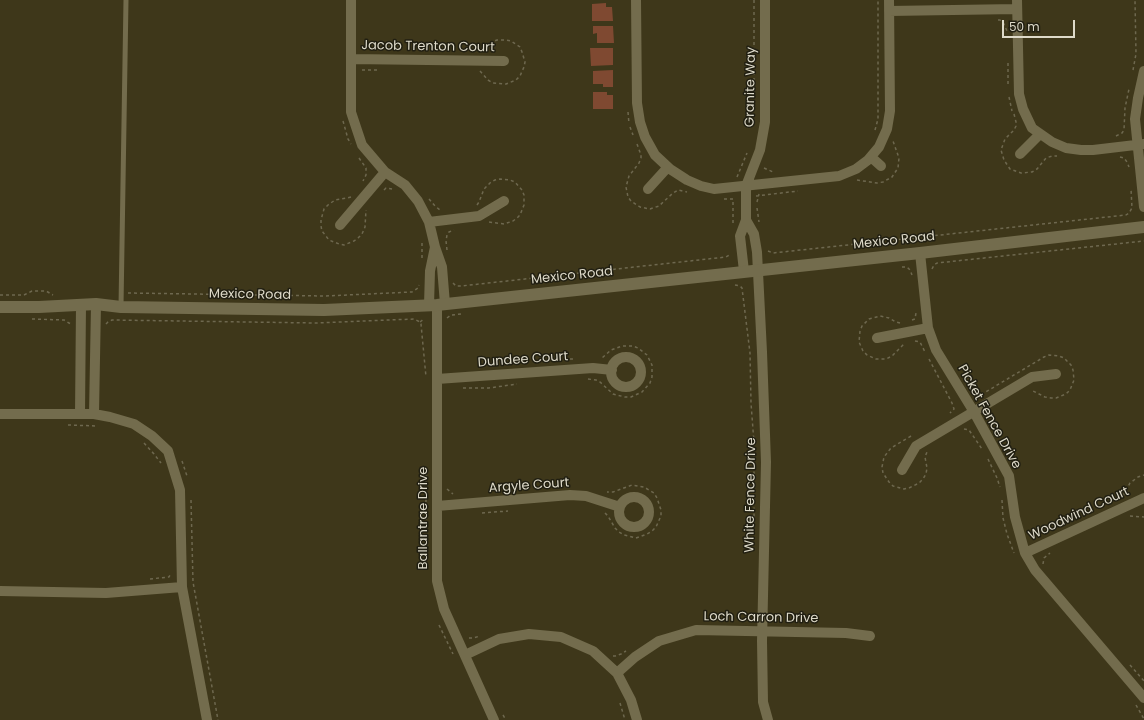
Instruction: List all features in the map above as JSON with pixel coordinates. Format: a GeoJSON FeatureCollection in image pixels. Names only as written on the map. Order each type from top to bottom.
{"type":"FeatureCollection","features":[{"type":"Feature","properties":{"kind":"street"},"geometry":{"type":"LineString","coordinates":[[351,0],[355,59],[351,112],[362,145],[385,172],[406,185],[418,201],[429,222],[442,267],[437,304]]}},
{"type":"Feature","properties":{"kind":"street"},"geometry":{"type":"LineString","coordinates":[[636,0],[636,103],[645,137],[651,150],[668,167],[687,180],[701,186],[714,189],[839,176],[856,169],[868,160],[879,147],[887,129],[890,111],[889,5],[1017,5],[1019,94],[1023,110],[1032,128],[1052,142],[1066,148],[1093,150],[1141,144]]}},
{"type":"Feature","properties":{"kind":"street","name":"Granite Way"},"geometry":{"type":"LineString","coordinates":[[744,271],[740,236],[746,220],[746,186],[760,150],[765,122],[765,0]]}},
{"type":"Feature","properties":{"kind":"street","name":"Jacob Trenton Court"},"geometry":{"type":"LineString","coordinates":[[355,59],[504,61]]}},
{"type":"Feature","properties":{"kind":"street"},"geometry":{"type":"LineString","coordinates":[[1140,210],[1141,144],[1135,119],[1144,71]]}},
{"type":"Feature","properties":{"kind":"street"},"geometry":{"type":"LineString","coordinates":[[1020,154],[1040,134]]}},
{"type":"Feature","properties":{"kind":"street"},"geometry":{"type":"LineString","coordinates":[[871,157],[881,166]]}},
{"type":"Feature","properties":{"kind":"street"},"geometry":{"type":"LineString","coordinates":[[648,188],[668,167]]}},
{"type":"Feature","properties":{"kind":"street"},"geometry":{"type":"LineString","coordinates":[[340,226],[385,172]]}},
{"type":"Feature","properties":{"kind":"street"},"geometry":{"type":"LineString","coordinates":[[429,222],[479,216],[504,201]]}},
{"type":"Feature","properties":{"kind":"street","name":"Granite Way"},"geometry":{"type":"LineString","coordinates":[[746,220],[754,234],[758,270]]}},
{"type":"Feature","properties":{"kind":"street","name":"Mexico Road"},"geometry":{"type":"LineString","coordinates":[[0,307],[39,307],[96,304],[121,307],[324,310],[437,304],[920,253],[1144,227]]}},
{"type":"Feature","properties":{"kind":"street"},"geometry":{"type":"LineString","coordinates":[[435,247],[430,271],[437,304]]}},
{"type":"Feature","properties":{"kind":"street","name":"Picket Fence Drive"},"geometry":{"type":"LineString","coordinates":[[920,253],[928,328],[936,350],[974,412],[1009,476],[1019,553],[1036,570],[1144,698]]}},
{"type":"Feature","properties":{"kind":"street","name":"White Fence Drive"},"geometry":{"type":"LineString","coordinates":[[758,270],[766,462],[762,631],[763,702],[768,720]]}},
{"type":"Feature","properties":{"kind":"street"},"geometry":{"type":"LineString","coordinates":[[94,414],[96,304]]}},
{"type":"Feature","properties":{"kind":"street","name":"Ballantrae Drive"},"geometry":{"type":"LineString","coordinates":[[437,304],[437,581],[444,609],[494,720]]}},
{"type":"Feature","properties":{"kind":"street"},"geometry":{"type":"LineString","coordinates":[[80,414],[81,305]]}},
{"type":"Feature","properties":{"kind":"street"},"geometry":{"type":"LineString","coordinates":[[877,338],[928,328]]}},
{"type":"Feature","properties":{"kind":"street","name":"Dundee Court"},"geometry":{"type":"LineString","coordinates":[[437,380],[593,368],[612,370]]}},
{"type":"Feature","properties":{"kind":"street"},"geometry":{"type":"LineString","coordinates":[[902,470],[916,446],[1032,377],[1056,374]]}},
{"type":"Feature","properties":{"kind":"street"},"geometry":{"type":"LineString","coordinates":[[0,414],[94,414],[110,417],[134,424],[152,436],[168,452],[180,490],[182,587],[207,720]]}},
{"type":"Feature","properties":{"kind":"street","name":"Argyle Court"},"geometry":{"type":"LineString","coordinates":[[437,506],[570,495],[586,496],[620,507]]}},
{"type":"Feature","properties":{"kind":"street","name":"Woodwind Court"},"geometry":{"type":"LineString","coordinates":[[1019,553],[1144,498]]}},
{"type":"Feature","properties":{"kind":"street"},"geometry":{"type":"LineString","coordinates":[[0,591],[106,593],[182,587]]}},
{"type":"Feature","properties":{"kind":"street","name":"Loch Carron Drive"},"geometry":{"type":"LineString","coordinates":[[617,673],[635,657],[659,641],[696,630],[846,633],[870,636]]}},
{"type":"Feature","properties":{"kind":"street"},"geometry":{"type":"LineString","coordinates":[[465,655],[499,639],[529,634],[561,637],[593,652],[617,673],[631,700],[637,720]]}},
{"type":"Feature","properties":{"kind":"lane"},"geometry":{"type":"LineString","coordinates":[[121,307],[126,0]]}},
{"type":"Feature","properties":{"kind":"path"},"geometry":{"type":"LineString","coordinates":[[754,0],[754,98]]}},
{"type":"Feature","properties":{"kind":"path"},"geometry":{"type":"LineString","coordinates":[[875,131],[878,119],[878,0]]}},
{"type":"Feature","properties":{"kind":"path"},"geometry":{"type":"LineString","coordinates":[[1133,72],[1136,54],[1135,0]]}},
{"type":"Feature","properties":{"kind":"path"},"geometry":{"type":"LineString","coordinates":[[992,19],[1000,20],[1007,32]]}},
{"type":"Feature","properties":{"kind":"path"},"geometry":{"type":"LineString","coordinates":[[355,59],[360,74]]}},
{"type":"Feature","properties":{"kind":"path"},"geometry":{"type":"LineString","coordinates":[[1008,62],[1008,90]]}},
{"type":"Feature","properties":{"kind":"path"},"geometry":{"type":"LineString","coordinates":[[1116,136],[1124,130],[1125,108],[1130,85]]}},
{"type":"Feature","properties":{"kind":"path"},"geometry":{"type":"LineString","coordinates":[[1008,96],[1016,122],[1014,130],[1002,144],[1002,155],[1006,165],[1015,172],[1026,173],[1037,169],[1046,158],[1059,156]]}},
{"type":"Feature","properties":{"kind":"path"},"geometry":{"type":"LineString","coordinates":[[628,109],[628,117],[634,136]]}},
{"type":"Feature","properties":{"kind":"path"},"geometry":{"type":"LineString","coordinates":[[343,120],[348,139],[351,144]]}},
{"type":"Feature","properties":{"kind":"path"},"geometry":{"type":"LineString","coordinates":[[1122,133],[1125,136]]}},
{"type":"Feature","properties":{"kind":"path"},"geometry":{"type":"LineString","coordinates":[[857,180],[877,183],[883,182],[892,177],[898,168],[899,158],[893,140]]}},
{"type":"Feature","properties":{"kind":"path"},"geometry":{"type":"LineString","coordinates":[[636,143],[641,158],[629,176],[626,187],[628,197],[631,201],[640,207],[650,209],[660,206],[678,190],[687,192]]}},
{"type":"Feature","properties":{"kind":"path"},"geometry":{"type":"LineString","coordinates":[[735,181],[747,153]]}},
{"type":"Feature","properties":{"kind":"path"},"geometry":{"type":"LineString","coordinates":[[358,156],[366,168],[366,175],[363,181]]}},
{"type":"Feature","properties":{"kind":"path"},"geometry":{"type":"LineString","coordinates":[[1115,156],[1124,159],[1129,167]]}},
{"type":"Feature","properties":{"kind":"path"},"geometry":{"type":"LineString","coordinates":[[1124,159],[1127,156]]}},
{"type":"Feature","properties":{"kind":"path"},"geometry":{"type":"LineString","coordinates":[[764,168],[776,173]]}},
{"type":"Feature","properties":{"kind":"path"},"geometry":{"type":"LineString","coordinates":[[473,207],[479,202],[484,189],[495,180],[510,180],[515,182],[522,190],[524,195],[524,205],[520,214],[513,222],[504,224],[490,222],[483,224]]}},
{"type":"Feature","properties":{"kind":"path"},"geometry":{"type":"LineString","coordinates":[[381,192],[386,188],[394,190]]}},
{"type":"Feature","properties":{"kind":"path"},"geometry":{"type":"LineString","coordinates":[[766,250],[773,253],[1126,216],[1131,210],[1133,204],[1131,189]]}},
{"type":"Feature","properties":{"kind":"path"},"geometry":{"type":"LineString","coordinates":[[746,197],[800,191]]}},
{"type":"Feature","properties":{"kind":"path"},"geometry":{"type":"LineString","coordinates":[[355,192],[350,197],[335,200],[324,209],[321,226],[325,236],[329,240],[339,244],[354,241],[362,234],[365,227],[366,208]]}},
{"type":"Feature","properties":{"kind":"path"},"geometry":{"type":"LineString","coordinates":[[426,195],[434,206],[443,211]]}},
{"type":"Feature","properties":{"kind":"path"},"geometry":{"type":"LineString","coordinates":[[758,196],[756,206],[760,227]]}},
{"type":"Feature","properties":{"kind":"path"},"geometry":{"type":"LineString","coordinates":[[721,198],[733,199],[733,231]]}},
{"type":"Feature","properties":{"kind":"path"},"geometry":{"type":"LineString","coordinates":[[1131,210],[1140,210]]}},
{"type":"Feature","properties":{"kind":"path"},"geometry":{"type":"LineString","coordinates":[[448,256],[446,240],[447,235],[453,230],[460,229]]}},
{"type":"Feature","properties":{"kind":"path"},"geometry":{"type":"LineString","coordinates":[[422,239],[422,258]]}},
{"type":"Feature","properties":{"kind":"path"},"geometry":{"type":"LineString","coordinates":[[450,278],[452,283],[456,286],[461,286],[726,257],[732,253]]}},
{"type":"Feature","properties":{"kind":"path"},"geometry":{"type":"LineString","coordinates":[[898,266],[908,267],[912,275]]}},
{"type":"Feature","properties":{"kind":"path"},"geometry":{"type":"LineString","coordinates":[[121,293],[325,296],[412,292],[418,288],[420,284]]}},
{"type":"Feature","properties":{"kind":"path"},"geometry":{"type":"LineString","coordinates":[[733,285],[742,287],[745,285]]}},
{"type":"Feature","properties":{"kind":"path"},"geometry":{"type":"LineString","coordinates":[[742,287],[750,353],[751,403],[754,443],[754,528]]}},
{"type":"Feature","properties":{"kind":"path"},"geometry":{"type":"LineString","coordinates":[[0,294],[24,295],[32,292],[46,291],[52,295],[59,295]]}},
{"type":"Feature","properties":{"kind":"path"},"geometry":{"type":"LineString","coordinates":[[908,321],[915,319],[916,310]]}},
{"type":"Feature","properties":{"kind":"path"},"geometry":{"type":"LineString","coordinates":[[445,322],[449,316],[466,314]]}},
{"type":"Feature","properties":{"kind":"path"},"geometry":{"type":"LineString","coordinates":[[901,323],[880,316],[870,319],[862,326],[859,342],[863,351],[867,354],[876,359],[886,359],[892,356],[906,342]]}},
{"type":"Feature","properties":{"kind":"path"},"geometry":{"type":"LineString","coordinates":[[26,318],[64,320],[72,327]]}},
{"type":"Feature","properties":{"kind":"path"},"geometry":{"type":"LineString","coordinates":[[105,328],[108,322],[112,320],[315,323],[414,319],[420,322],[422,327]]}},
{"type":"Feature","properties":{"kind":"path"},"geometry":{"type":"LineString","coordinates":[[420,322],[424,319]]}},
{"type":"Feature","properties":{"kind":"path"},"geometry":{"type":"LineString","coordinates":[[910,341],[917,341],[921,343],[952,403],[954,409],[945,416]]}},
{"type":"Feature","properties":{"kind":"path"},"geometry":{"type":"LineString","coordinates":[[68,425],[102,426]]}},
{"type":"Feature","properties":{"kind":"path"},"geometry":{"type":"LineString","coordinates":[[963,429],[969,430],[983,451]]}},
{"type":"Feature","properties":{"kind":"path"},"geometry":{"type":"LineString","coordinates":[[911,436],[892,448],[884,457],[882,462],[883,473],[888,482],[893,486],[904,489],[919,483],[926,474],[927,468],[925,457],[928,450]]}},
{"type":"Feature","properties":{"kind":"path"},"geometry":{"type":"LineString","coordinates":[[140,441],[154,454],[162,465]]}},
{"type":"Feature","properties":{"kind":"path"},"geometry":{"type":"LineString","coordinates":[[987,458],[1001,490]]}},
{"type":"Feature","properties":{"kind":"path"},"geometry":{"type":"LineString","coordinates":[[546,486],[563,485]]}},
{"type":"Feature","properties":{"kind":"path"},"geometry":{"type":"LineString","coordinates":[[604,512],[619,532],[624,536],[636,538],[652,531],[661,516],[661,510],[657,498],[654,493],[644,487],[632,485],[613,492],[606,492]]}},
{"type":"Feature","properties":{"kind":"path"},"geometry":{"type":"LineString","coordinates":[[447,489],[454,495],[457,495]]}},
{"type":"Feature","properties":{"kind":"path"},"geometry":{"type":"LineString","coordinates":[[1001,497],[1003,518],[1007,534],[1019,553]]}},
{"type":"Feature","properties":{"kind":"path"},"geometry":{"type":"LineString","coordinates":[[479,513],[508,511]]}},
{"type":"Feature","properties":{"kind":"path"},"geometry":{"type":"LineString","coordinates":[[1128,517],[1144,517]]}},
{"type":"Feature","properties":{"kind":"path"},"geometry":{"type":"LineString","coordinates":[[1043,565],[1044,558],[1049,554]]}},
{"type":"Feature","properties":{"kind":"path"},"geometry":{"type":"LineString","coordinates":[[146,579],[169,577],[172,569]]}},
{"type":"Feature","properties":{"kind":"path"},"geometry":{"type":"LineString","coordinates":[[466,637],[473,638],[482,635]]}},
{"type":"Feature","properties":{"kind":"path"},"geometry":{"type":"LineString","coordinates":[[611,655],[615,656],[627,650]]}},
{"type":"Feature","properties":{"kind":"path"},"geometry":{"type":"LineString","coordinates":[[1129,663],[1144,681]]}},
{"type":"Feature","properties":{"kind":"path"},"geometry":{"type":"LineString","coordinates":[[619,699],[626,720]]}},
{"type":"Feature","properties":{"kind":"path"},"geometry":{"type":"LineString","coordinates":[[1134,702],[1144,719]]}},
{"type":"Feature","properties":{"kind":"path"},"geometry":{"type":"LineString","coordinates":[[503,713],[506,720]]}},
{"type":"Feature","properties":{"kind":"building"},"geometry":{"type":"Polygon","coordinates":[[[606,3],[606,7],[612,7],[613,21],[592,21],[592,4],[606,3]]]}},
{"type":"Feature","properties":{"kind":"building"},"geometry":{"type":"Polygon","coordinates":[[[593,26],[613,26],[614,43],[597,43],[597,33],[593,34],[593,26]]]}},
{"type":"Feature","properties":{"kind":"building"},"geometry":{"type":"Polygon","coordinates":[[[590,48],[613,48],[613,65],[591,66],[590,48]]]}},
{"type":"Feature","properties":{"kind":"building"},"geometry":{"type":"Polygon","coordinates":[[[613,70],[613,87],[603,87],[603,84],[593,84],[593,71],[613,70]]]}},
{"type":"Feature","properties":{"kind":"building"},"geometry":{"type":"Polygon","coordinates":[[[593,92],[607,92],[607,95],[613,95],[613,109],[593,109],[593,92]]]}}]}
